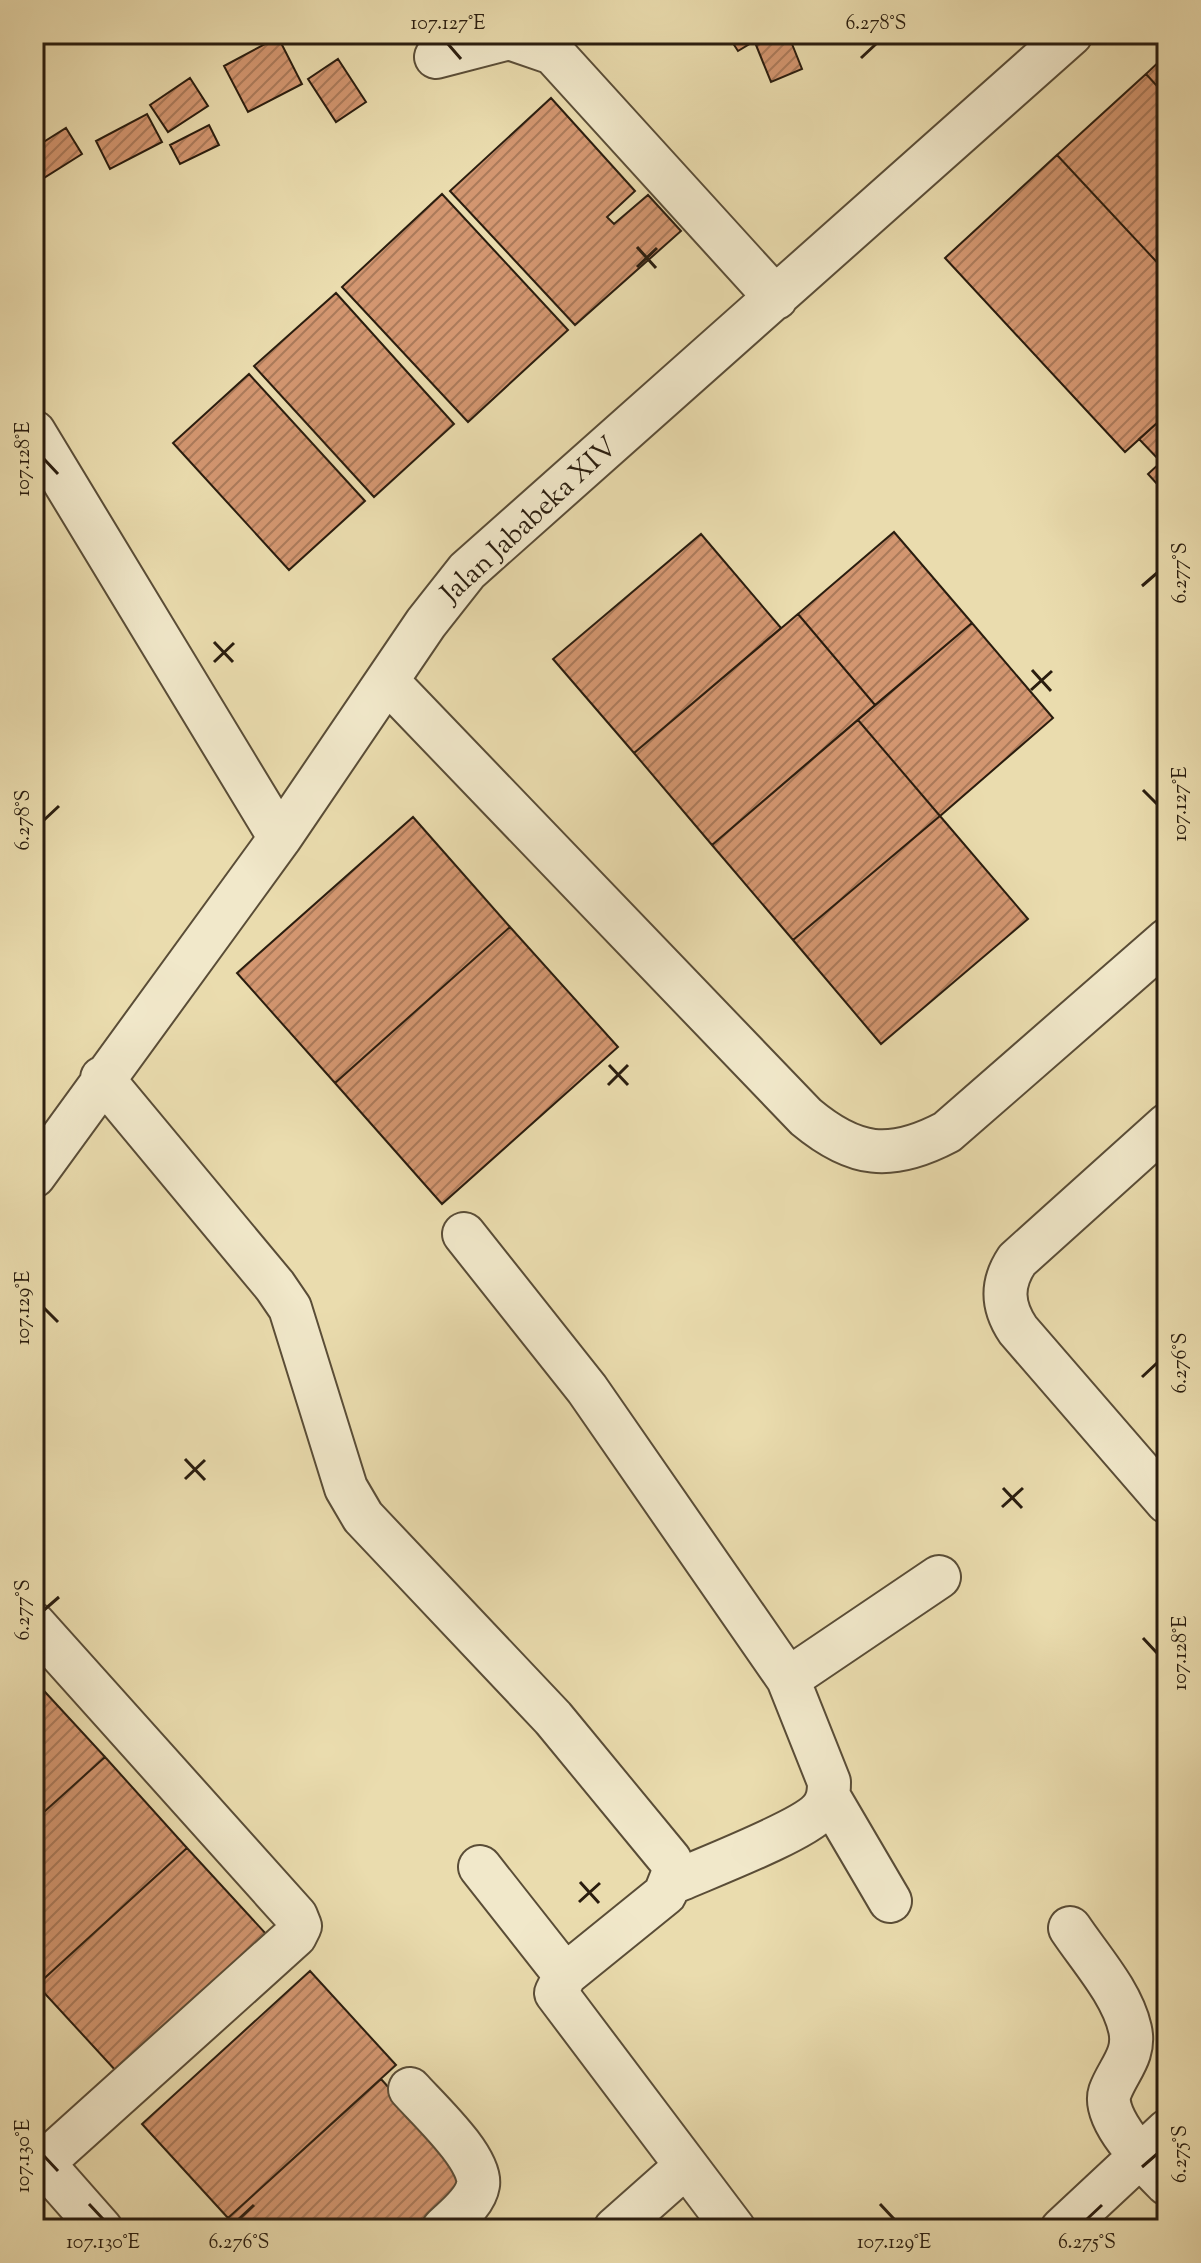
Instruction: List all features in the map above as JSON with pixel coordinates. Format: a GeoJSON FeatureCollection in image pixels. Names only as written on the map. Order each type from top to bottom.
{"type":"FeatureCollection","features":[{"type":"Feature","properties":{"kind":"street","name":"Jalan Jababeka XIV"},"geometry":{"type":"LineString","coordinates":[[34,1176],[49,1121],[102,1078],[280,838],[426,623],[467,571],[1071,34]]}},
{"type":"Feature","properties":{"kind":"street"},"geometry":{"type":"LineString","coordinates":[[436,57],[509,38],[553,53],[776,298]]}},
{"type":"Feature","properties":{"kind":"street"},"geometry":{"type":"LineString","coordinates":[[34,432],[280,838]]}},
{"type":"Feature","properties":{"kind":"street"},"geometry":{"type":"LineString","coordinates":[[388,682],[806,1117],[833,1139],[872,1153],[921,1146],[947,1132],[1167,940]]}},
{"type":"Feature","properties":{"kind":"street"},"geometry":{"type":"LineString","coordinates":[[102,1078],[290,1308],[346,1488],[363,1517],[553,1718],[670,1860],[672,1883]]}},
{"type":"Feature","properties":{"kind":"street"},"geometry":{"type":"LineString","coordinates":[[1167,1125],[1017,1260],[1006,1276],[1005,1293],[1007,1313],[1018,1330],[1167,1502]]}},
{"type":"Feature","properties":{"kind":"street"},"geometry":{"type":"LineString","coordinates":[[464,1234],[587,1389],[788,1679],[829,1782],[829,1797],[890,1901]]}},
{"type":"Feature","properties":{"kind":"street"},"geometry":{"type":"LineString","coordinates":[[788,1679],[939,1577]]}},
{"type":"Feature","properties":{"kind":"street"},"geometry":{"type":"LineString","coordinates":[[34,1624],[296,1916],[300,1926],[295,1936],[38,2158],[101,2229]]}},
{"type":"Feature","properties":{"kind":"street"},"geometry":{"type":"LineString","coordinates":[[734,2229],[560,2001],[557,1985],[565,1975],[653,1907],[672,1883],[800,1825],[820,1812],[829,1797]]}},
{"type":"Feature","properties":{"kind":"street"},"geometry":{"type":"LineString","coordinates":[[480,1867],[565,1975]]}},
{"type":"Feature","properties":{"kind":"street"},"geometry":{"type":"LineString","coordinates":[[1062,2229],[1158,2157],[1112,2116],[1109,2102],[1132,2044],[1127,2020],[1070,1928]]}},
{"type":"Feature","properties":{"kind":"street"},"geometry":{"type":"LineString","coordinates":[[410,2089],[476,2165],[478,2185],[473,2195],[443,2229]]}},
{"type":"Feature","properties":{"kind":"street"},"geometry":{"type":"LineString","coordinates":[[615,2229],[686,2166]]}},
{"type":"Feature","properties":{"kind":"building"},"geometry":{"type":"Polygon","coordinates":[[[727,34],[766,34],[738,51],[727,34]]]}},
{"type":"Feature","properties":{"kind":"building"},"geometry":{"type":"Polygon","coordinates":[[[788,34],[802,69],[771,82],[756,45],[788,34]]]}},
{"type":"Feature","properties":{"kind":"building"},"geometry":{"type":"Polygon","coordinates":[[[278,37],[302,84],[248,112],[224,66],[278,37]]]}},
{"type":"Feature","properties":{"kind":"building"},"geometry":{"type":"Polygon","coordinates":[[[1167,54],[1167,97],[1146,74],[1167,54]]]}},
{"type":"Feature","properties":{"kind":"building"},"geometry":{"type":"Polygon","coordinates":[[[338,59],[366,102],[336,122],[308,79],[338,59]]]}},
{"type":"Feature","properties":{"kind":"building"},"geometry":{"type":"Polygon","coordinates":[[[1146,74],[1167,97],[1167,273],[1057,155],[1146,74]]]}},
{"type":"Feature","properties":{"kind":"building"},"geometry":{"type":"Polygon","coordinates":[[[190,78],[208,106],[168,132],[150,105],[190,78]]]}},
{"type":"Feature","properties":{"kind":"building"},"geometry":{"type":"Polygon","coordinates":[[[551,98],[635,191],[607,217],[614,224],[648,195],[681,231],[575,325],[450,191],[551,98]]]}},
{"type":"Feature","properties":{"kind":"building"},"geometry":{"type":"Polygon","coordinates":[[[147,114],[162,142],[110,169],[96,141],[147,114]]]}},
{"type":"Feature","properties":{"kind":"building"},"geometry":{"type":"Polygon","coordinates":[[[209,125],[219,145],[180,164],[170,145],[209,125]]]}},
{"type":"Feature","properties":{"kind":"building"},"geometry":{"type":"Polygon","coordinates":[[[66,128],[82,154],[39,181],[34,173],[34,148],[66,128]]]}},
{"type":"Feature","properties":{"kind":"building"},"geometry":{"type":"Polygon","coordinates":[[[1057,155],[1167,273],[1167,414],[1125,452],[945,258],[1057,155]]]}},
{"type":"Feature","properties":{"kind":"building"},"geometry":{"type":"Polygon","coordinates":[[[442,194],[568,330],[468,422],[342,287],[442,194]]]}},
{"type":"Feature","properties":{"kind":"building"},"geometry":{"type":"Polygon","coordinates":[[[336,293],[454,424],[374,497],[254,366],[336,293]]]}},
{"type":"Feature","properties":{"kind":"building"},"geometry":{"type":"Polygon","coordinates":[[[249,374],[365,501],[289,570],[173,443],[249,374]]]}},
{"type":"Feature","properties":{"kind":"building"},"geometry":{"type":"Polygon","coordinates":[[[1167,414],[1167,495],[1148,474],[1161,462],[1139,439],[1167,414]]]}},
{"type":"Feature","properties":{"kind":"building"},"geometry":{"type":"Polygon","coordinates":[[[894,532],[972,623],[875,705],[798,614],[894,532]]]}},
{"type":"Feature","properties":{"kind":"building"},"geometry":{"type":"Polygon","coordinates":[[[701,534],[781,628],[634,753],[553,659],[701,534]]]}},
{"type":"Feature","properties":{"kind":"building"},"geometry":{"type":"Polygon","coordinates":[[[798,614],[875,705],[712,845],[634,753],[798,614]]]}},
{"type":"Feature","properties":{"kind":"building"},"geometry":{"type":"Polygon","coordinates":[[[972,623],[1053,718],[940,816],[858,720],[972,623]]]}},
{"type":"Feature","properties":{"kind":"building"},"geometry":{"type":"Polygon","coordinates":[[[858,720],[940,816],[793,940],[712,845],[858,720]]]}},
{"type":"Feature","properties":{"kind":"building"},"geometry":{"type":"Polygon","coordinates":[[[940,816],[1028,919],[881,1044],[793,940],[940,816]]]}},
{"type":"Feature","properties":{"kind":"building"},"geometry":{"type":"Polygon","coordinates":[[[413,817],[510,927],[335,1083],[237,973],[413,817]]]}},
{"type":"Feature","properties":{"kind":"building"},"geometry":{"type":"Polygon","coordinates":[[[510,927],[618,1047],[442,1204],[335,1083],[510,927]]]}},
{"type":"Feature","properties":{"kind":"building"},"geometry":{"type":"Polygon","coordinates":[[[34,1680],[105,1757],[34,1821],[34,1680]]]}},
{"type":"Feature","properties":{"kind":"building"},"geometry":{"type":"Polygon","coordinates":[[[105,1757],[187,1848],[37,1985],[34,1981],[34,1821],[105,1757]]]}},
{"type":"Feature","properties":{"kind":"building"},"geometry":{"type":"Polygon","coordinates":[[[187,1848],[278,1947],[128,2084],[37,1985],[187,1848]]]}},
{"type":"Feature","properties":{"kind":"building"},"geometry":{"type":"Polygon","coordinates":[[[310,1971],[396,2065],[228,2218],[142,2124],[310,1971]]]}},
{"type":"Feature","properties":{"kind":"building"},"geometry":{"type":"Polygon","coordinates":[[[381,2079],[470,2178],[414,2229],[238,2229],[228,2218],[381,2079]]]}}]}
